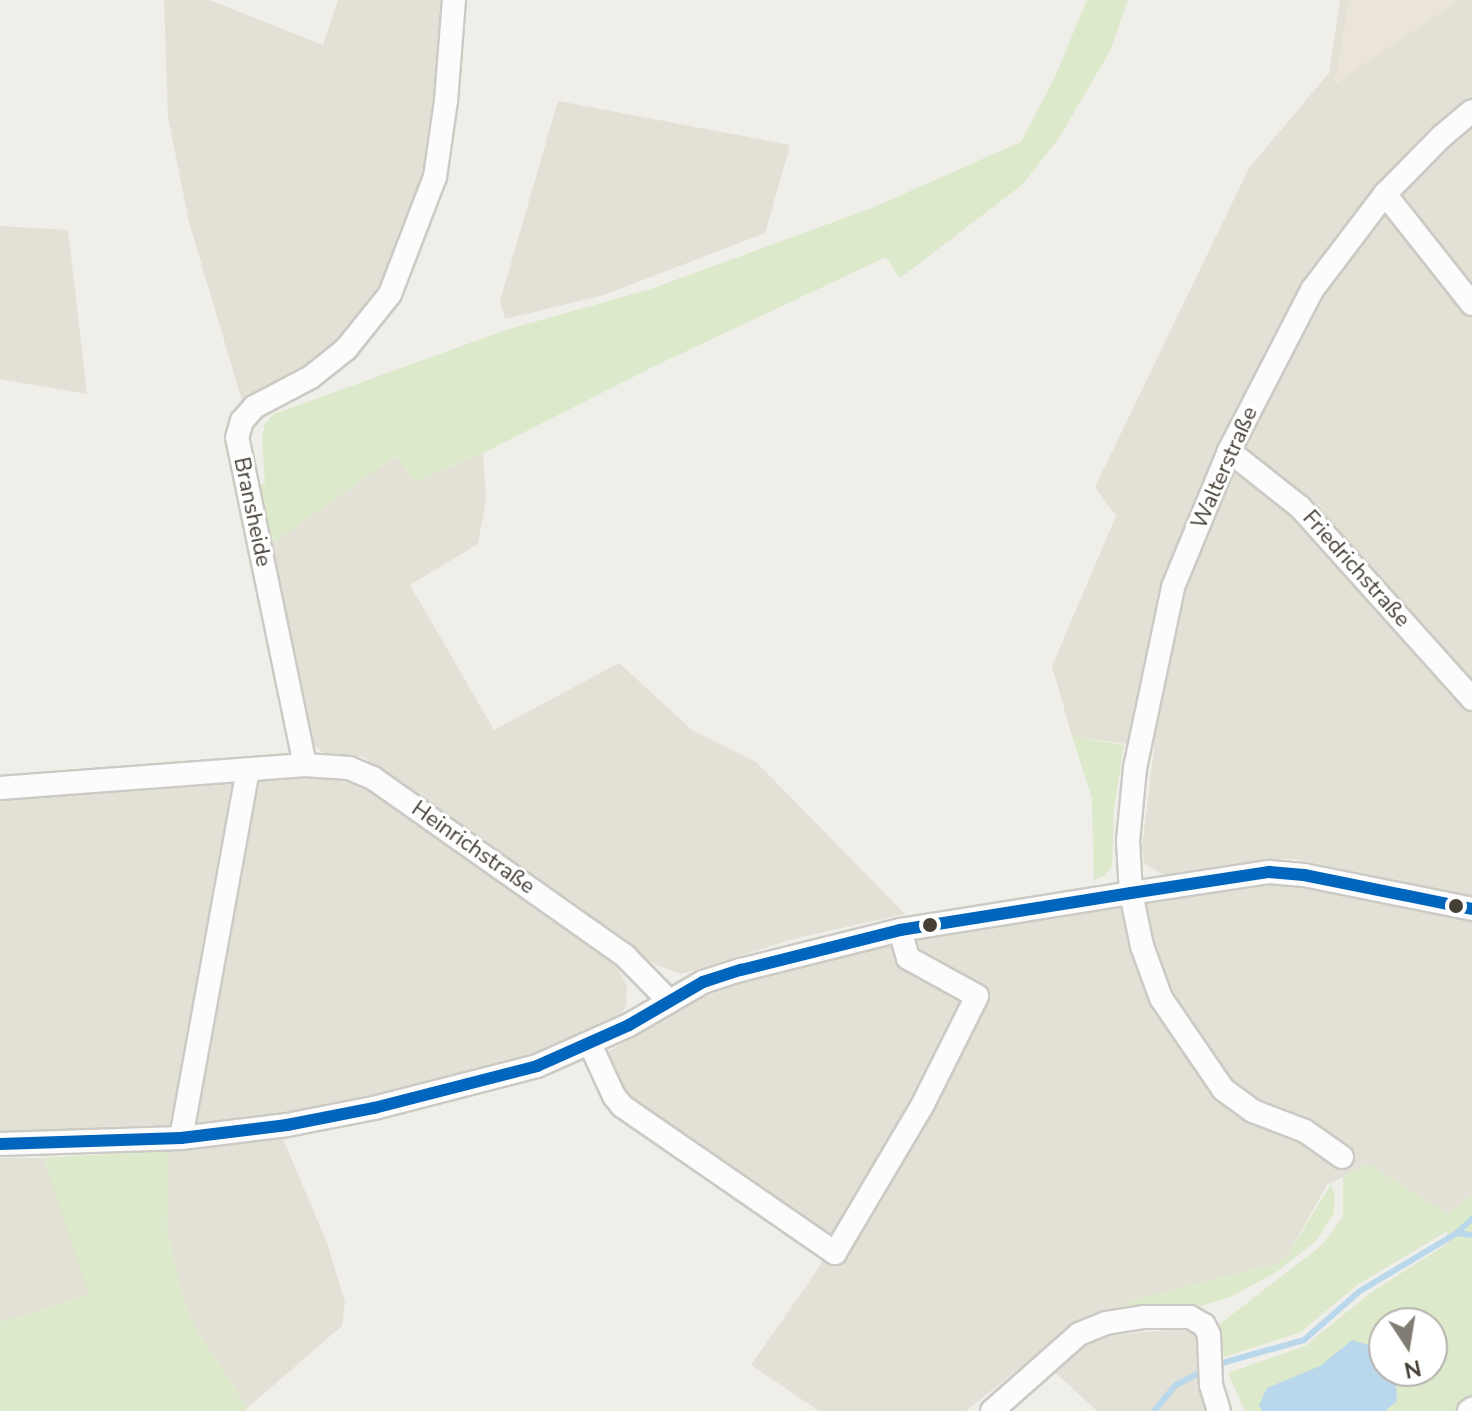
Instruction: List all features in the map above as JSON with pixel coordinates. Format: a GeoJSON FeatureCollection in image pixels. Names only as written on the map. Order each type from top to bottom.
{"type":"FeatureCollection","features":[{"type":"Feature","properties":{"kind":"street","name":"Bransheide"},"geometry":{"type":"LineString","coordinates":[[305,765],[237,438],[242,421],[254,407],[311,377],[346,349],[390,294],[435,177],[446,101],[454,0]]}},
{"type":"Feature","properties":{"kind":"street","name":"Walterstraße"},"geometry":{"type":"LineString","coordinates":[[1342,1157],[1297,1126],[1238,1102],[1210,1072],[1161,998],[1142,946],[1131,893],[1128,841],[1135,768],[1173,587],[1229,451],[1312,290],[1385,194],[1441,137],[1472,111]]}},
{"type":"Feature","properties":{"kind":"street"},"geometry":{"type":"LineString","coordinates":[[1385,194],[1472,304]]}},
{"type":"Feature","properties":{"kind":"street","name":"Friedrichstraße"},"geometry":{"type":"LineString","coordinates":[[1229,451],[1300,507],[1472,699]]}},
{"type":"Feature","properties":{"kind":"street","name":"Heinrichstraße"},"geometry":{"type":"LineString","coordinates":[[0,788],[305,765],[349,768],[373,778],[625,956],[669,1001]]}},
{"type":"Feature","properties":{"kind":"street"},"geometry":{"type":"LineString","coordinates":[[181,1138],[248,770]]}},
{"type":"Feature","properties":{"kind":"street"},"geometry":{"type":"LineString","coordinates":[[0,1144],[181,1138],[287,1125],[446,1092],[537,1066],[590,1044],[703,982],[741,970],[900,930],[1131,893],[1269,872],[1304,875],[1472,909]]}},
{"type":"Feature","properties":{"kind":"street"},"geometry":{"type":"LineString","coordinates":[[590,1044],[614,1096],[622,1106],[835,1253],[922,1106],[955,1046],[977,996],[908,958],[900,930]]}},
{"type":"Feature","properties":{"kind":"street"},"geometry":{"type":"LineString","coordinates":[[992,1411],[1079,1334],[1106,1323],[1145,1317],[1190,1317],[1204,1325],[1212,1359],[1211,1385],[1219,1411]]}},
{"type":"Feature","properties":{"kind":"shaded area"},"geometry":{"type":"Polygon","coordinates":[[[164,0],[209,0],[323,45],[338,0],[446,0],[436,108],[424,170],[401,247],[382,288],[358,323],[312,368],[243,404],[189,222],[168,117],[164,0]]]}},
{"type":"Feature","properties":{"kind":"shaded area"},"geometry":{"type":"Polygon","coordinates":[[[1340,0],[1472,0],[1472,896],[1295,859],[1266,859],[1163,875],[1144,863],[1142,847],[1154,748],[1072,736],[1052,666],[1116,516],[1095,487],[1249,168],[1329,73],[1340,0]]]}},
{"type":"Feature","properties":{"kind":"shaded area"},"geometry":{"type":"Polygon","coordinates":[[[1349,0],[1459,0],[1334,85],[1349,0]]]}},
{"type":"Feature","properties":{"kind":"shaded area"},"geometry":{"type":"Polygon","coordinates":[[[558,101],[790,145],[765,233],[604,295],[505,319],[500,301],[558,101]]]}},
{"type":"Feature","properties":{"kind":"shaded area"},"geometry":{"type":"Polygon","coordinates":[[[0,226],[68,230],[87,394],[0,379],[0,226]]]}},
{"type":"Feature","properties":{"kind":"shaded area"},"geometry":{"type":"Polygon","coordinates":[[[483,453],[486,500],[478,544],[410,585],[494,730],[619,663],[692,730],[756,762],[905,914],[797,938],[681,974],[654,964],[362,756],[326,756],[306,737],[263,550],[396,456],[415,482],[483,453]]]}},
{"type":"Feature","properties":{"kind":"shaded area"},"geometry":{"type":"Polygon","coordinates":[[[314,774],[379,791],[608,953],[627,985],[626,1006],[617,1020],[594,1036],[461,1081],[236,1124],[0,1136],[0,797],[314,774]]]}},
{"type":"Feature","properties":{"kind":"shaded area"},"geometry":{"type":"Polygon","coordinates":[[[1268,885],[1307,886],[1472,921],[1472,1195],[1448,1214],[1368,1164],[1327,1185],[1288,1254],[1277,1263],[1137,1299],[1105,1316],[1068,1329],[966,1411],[819,1411],[751,1365],[820,1266],[831,1237],[626,1103],[601,1056],[694,1001],[775,969],[874,946],[1268,885]]]}},
{"type":"Feature","properties":{"kind":"shaded area"},"geometry":{"type":"Polygon","coordinates":[[[281,1134],[327,1243],[345,1302],[342,1326],[247,1408],[191,1320],[179,1283],[167,1228],[169,1150],[281,1134]]]}},
{"type":"Feature","properties":{"kind":"shaded area"},"geometry":{"type":"Polygon","coordinates":[[[0,1158],[44,1158],[90,1295],[0,1322],[0,1158]]]}},
{"type":"Feature","properties":{"kind":"shaded area"},"geometry":{"type":"Polygon","coordinates":[[[1180,1329],[1197,1334],[1205,1355],[1210,1411],[1097,1411],[1054,1371],[1082,1345],[1103,1336],[1180,1329]]]}},
{"type":"Feature","properties":{"kind":"green space"},"geometry":{"type":"Polygon","coordinates":[[[1087,0],[1128,0],[1110,51],[1059,138],[1022,185],[900,278],[886,257],[661,363],[483,453],[415,482],[396,456],[263,550],[252,486],[265,484],[262,438],[265,423],[274,414],[509,329],[651,289],[872,208],[1021,142],[1054,79],[1087,0]]]}},
{"type":"Feature","properties":{"kind":"green space"},"geometry":{"type":"Polygon","coordinates":[[[1072,736],[1124,745],[1114,809],[1112,866],[1104,876],[1094,880],[1092,798],[1072,736]]]}},
{"type":"Feature","properties":{"kind":"green space"},"geometry":{"type":"Polygon","coordinates":[[[169,1150],[167,1228],[179,1283],[191,1320],[247,1408],[244,1411],[0,1411],[0,1322],[89,1295],[44,1158],[169,1150]]]}},
{"type":"Feature","properties":{"kind":"green space"},"geometry":{"type":"Polygon","coordinates":[[[1368,1164],[1448,1214],[1472,1195],[1472,1395],[1454,1411],[1245,1411],[1228,1373],[1305,1346],[1369,1294],[1448,1243],[1447,1231],[1357,1285],[1301,1332],[1221,1358],[1217,1326],[1321,1246],[1343,1217],[1343,1177],[1368,1164]]]}},
{"type":"Feature","properties":{"kind":"green space"},"geometry":{"type":"Polygon","coordinates":[[[1331,1184],[1335,1195],[1334,1213],[1316,1241],[1275,1273],[1230,1297],[1191,1309],[1105,1316],[1136,1299],[1277,1263],[1288,1254],[1331,1184]]]}},
{"type":"Feature","properties":{"kind":"water"},"geometry":{"type":"Polygon","coordinates":[[[1352,1340],[1368,1345],[1368,1387],[1396,1387],[1397,1401],[1385,1411],[1262,1411],[1259,1405],[1267,1388],[1320,1366],[1352,1340]]]}},
{"type":"Feature","properties":{"kind":"waterway"},"geometry":{"type":"LineString","coordinates":[[1215,1365],[1304,1340],[1360,1291],[1457,1233],[1472,1219]]}},
{"type":"Feature","properties":{"kind":"waterway"},"geometry":{"type":"LineString","coordinates":[[1457,1233],[1472,1235]]}},
{"type":"Feature","properties":{"kind":"waterway"},"geometry":{"type":"LineString","coordinates":[[1154,1411],[1176,1385],[1205,1370]]}},
{"type":"Feature","properties":{"kind":"transit line"},"geometry":{"type":"LineString","coordinates":[[0,1144],[181,1138],[287,1125],[374,1108],[537,1066],[629,1025],[703,982],[741,970],[900,930],[1131,893],[1269,872],[1304,875],[1472,909]]}}]}
